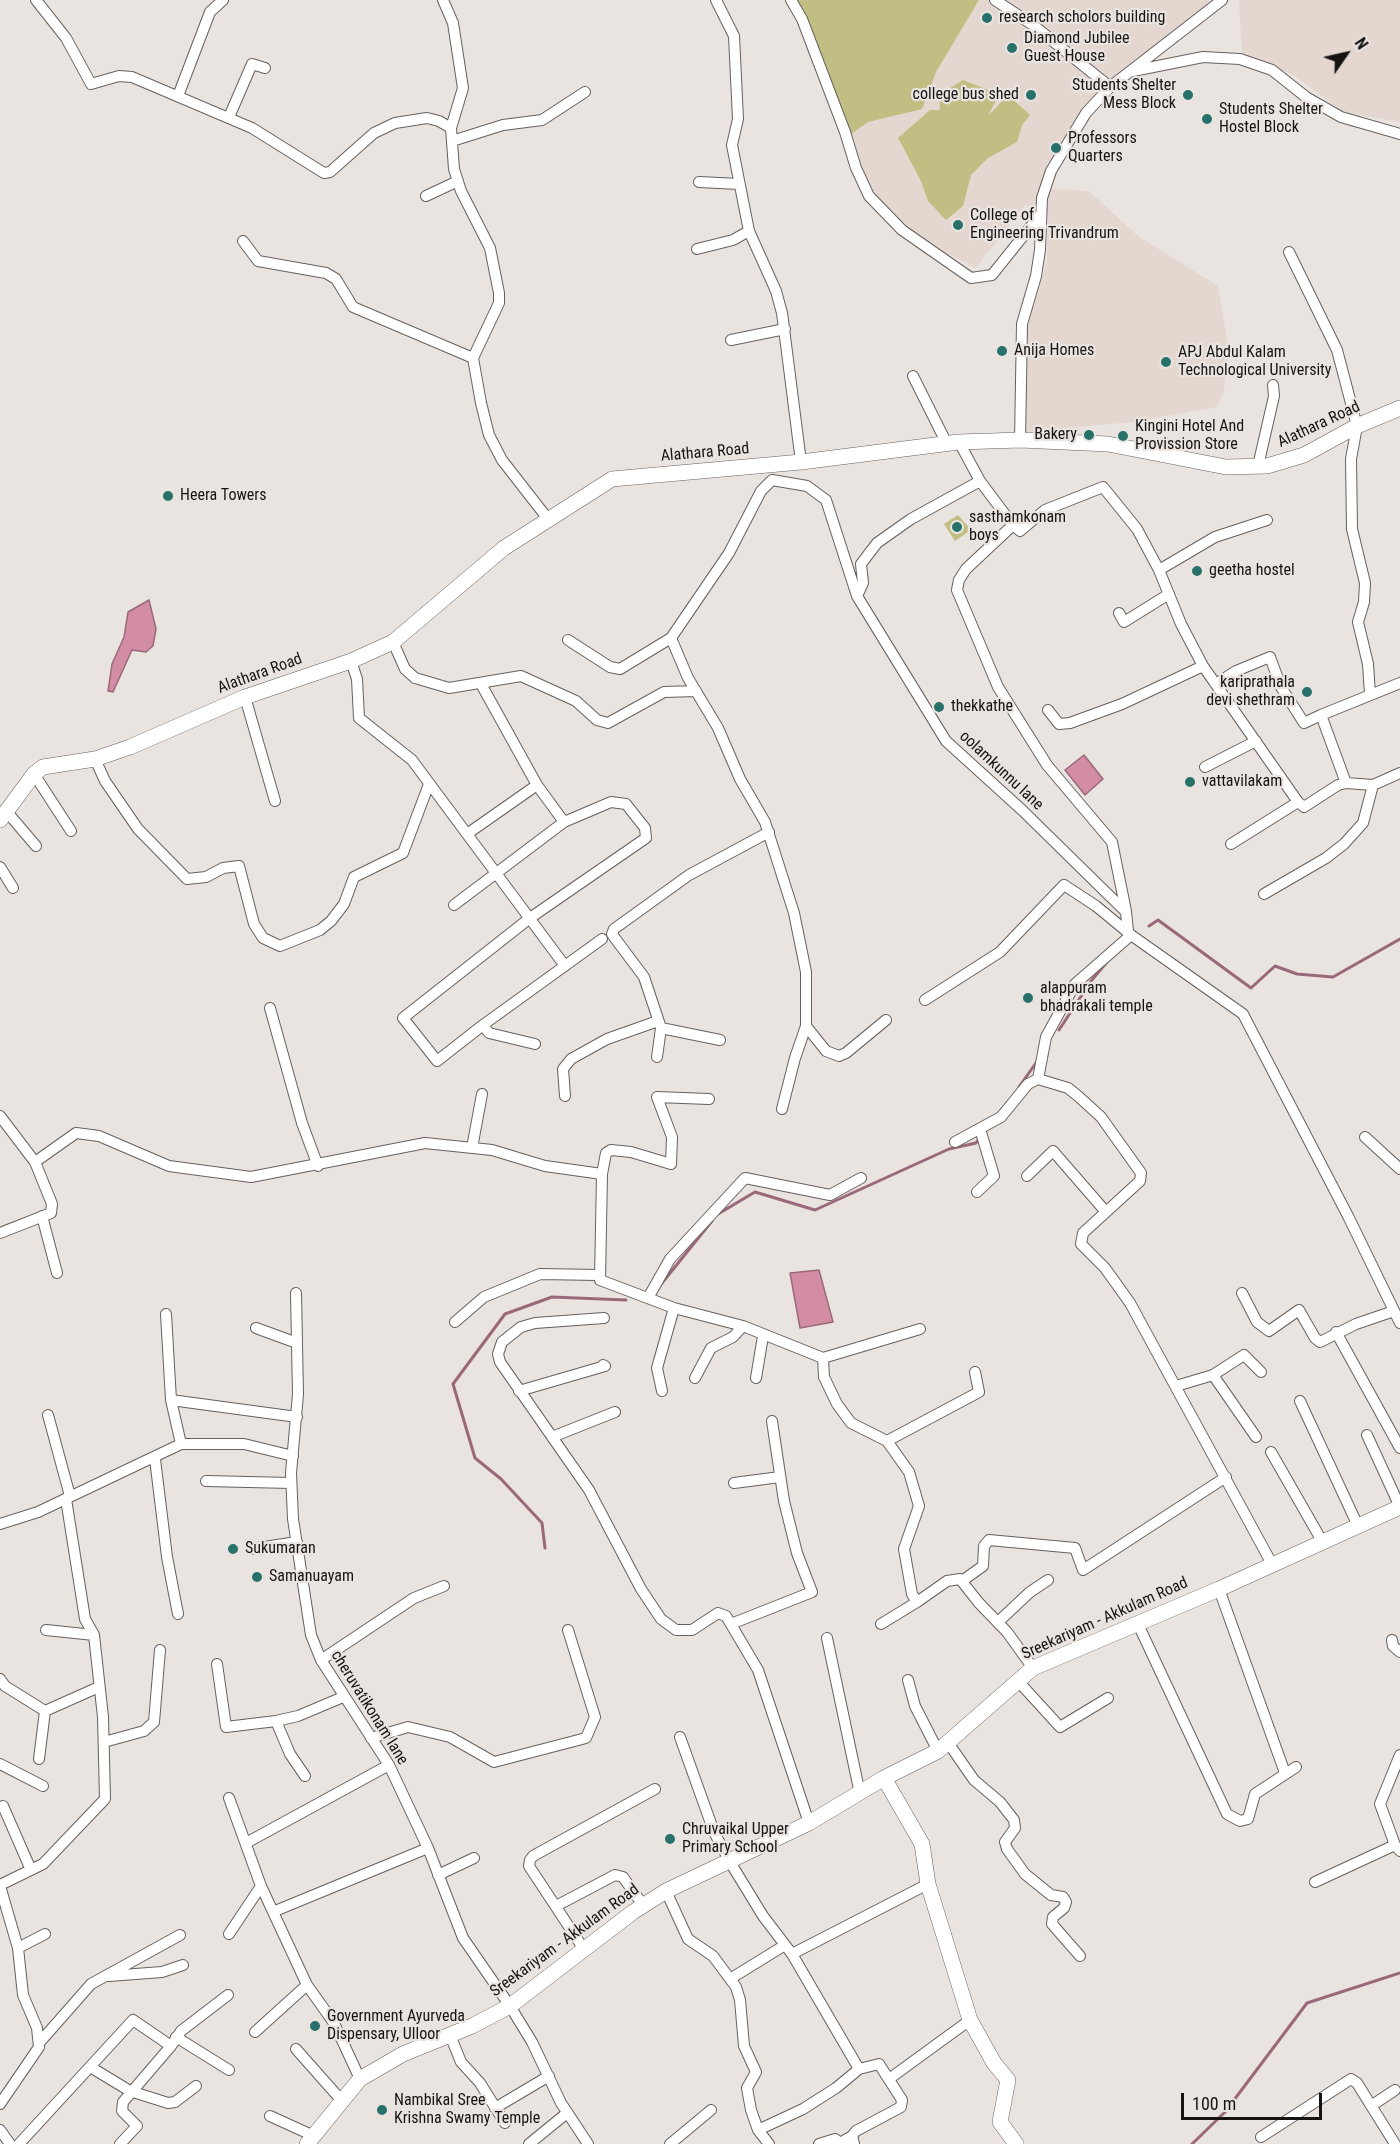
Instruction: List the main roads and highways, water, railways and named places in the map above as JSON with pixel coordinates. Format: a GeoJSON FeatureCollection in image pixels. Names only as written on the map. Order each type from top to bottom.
{"type":"FeatureCollection","features":[{"type":"Feature","properties":{"kind":"waterway"},"geometry":{"type":"LineString","coordinates":[[1149,926],[1158,920],[1251,988],[1275,966],[1297,974],[1333,977],[1400,939]]}},
{"type":"Feature","properties":{"kind":"waterway"},"geometry":{"type":"LineString","coordinates":[[1059,1030],[1091,981],[1107,962]]}},
{"type":"Feature","properties":{"kind":"waterway"},"geometry":{"type":"LineString","coordinates":[[1019,1087],[1038,1060]]}},
{"type":"Feature","properties":{"kind":"waterway"},"geometry":{"type":"LineString","coordinates":[[718,1214],[755,1192],[815,1210],[949,1149],[976,1143],[980,1137]]}},
{"type":"Feature","properties":{"kind":"waterway"},"geometry":{"type":"LineString","coordinates":[[658,1288],[712,1221]]}},
{"type":"Feature","properties":{"kind":"waterway"},"geometry":{"type":"LineString","coordinates":[[545,1548],[542,1523],[501,1479],[475,1458],[453,1384],[505,1314],[552,1297],[626,1300]]}},
{"type":"Feature","properties":{"kind":"waterway"},"geometry":{"type":"LineString","coordinates":[[1192,2144],[1225,2112],[1307,2003],[1400,1973]]}},
{"type":"Feature","properties":{"kind":"place","name":"research scholors building"},"geometry":{"type":"Point","coordinates":[987,18]}},
{"type":"Feature","properties":{"kind":"place","name":"Diamond Jubilee Guest House"},"geometry":{"type":"Point","coordinates":[1012,48]}},
{"type":"Feature","properties":{"kind":"place","name":"college bus shed"},"geometry":{"type":"Point","coordinates":[1031,95]}},
{"type":"Feature","properties":{"kind":"place","name":"Students Shelter Mess Block"},"geometry":{"type":"Point","coordinates":[1188,95]}},
{"type":"Feature","properties":{"kind":"place","name":"Students Shelter Hostel Block"},"geometry":{"type":"Point","coordinates":[1207,119]}},
{"type":"Feature","properties":{"kind":"place","name":"Professors Quarters"},"geometry":{"type":"Point","coordinates":[1056,148]}},
{"type":"Feature","properties":{"kind":"place","name":"College of Engineering Trivandrum"},"geometry":{"type":"Point","coordinates":[958,225]}},
{"type":"Feature","properties":{"kind":"place","name":"Anija Homes"},"geometry":{"type":"Point","coordinates":[1002,351]}},
{"type":"Feature","properties":{"kind":"place","name":"APJ Abdul Kalam Technological University"},"geometry":{"type":"Point","coordinates":[1166,362]}},
{"type":"Feature","properties":{"kind":"place","name":"Bakery"},"geometry":{"type":"Point","coordinates":[1089,435]}},
{"type":"Feature","properties":{"kind":"place","name":"Kingini Hotel And Provission Store"},"geometry":{"type":"Point","coordinates":[1123,436]}},
{"type":"Feature","properties":{"kind":"place","name":"Heera Towers"},"geometry":{"type":"Point","coordinates":[168,496]}},
{"type":"Feature","properties":{"kind":"place","name":"sasthamkonam boys"},"geometry":{"type":"Point","coordinates":[957,527]}},
{"type":"Feature","properties":{"kind":"place","name":"geetha hostel"},"geometry":{"type":"Point","coordinates":[1197,571]}},
{"type":"Feature","properties":{"kind":"place","name":"kariprathala devi shethram"},"geometry":{"type":"Point","coordinates":[1307,692]}},
{"type":"Feature","properties":{"kind":"place","name":"thekkathe"},"geometry":{"type":"Point","coordinates":[939,707]}},
{"type":"Feature","properties":{"kind":"place","name":"vattavilakam"},"geometry":{"type":"Point","coordinates":[1190,782]}},
{"type":"Feature","properties":{"kind":"place","name":"alappuram bhadrakali temple"},"geometry":{"type":"Point","coordinates":[1028,998]}},
{"type":"Feature","properties":{"kind":"place","name":"Sukumaran"},"geometry":{"type":"Point","coordinates":[233,1549]}},
{"type":"Feature","properties":{"kind":"place","name":"Samanuayam"},"geometry":{"type":"Point","coordinates":[257,1577]}},
{"type":"Feature","properties":{"kind":"place","name":"Chruvaikal Upper Primary School"},"geometry":{"type":"Point","coordinates":[670,1839]}},
{"type":"Feature","properties":{"kind":"place","name":"Government Ayurveda Dispensary, Ulloor"},"geometry":{"type":"Point","coordinates":[315,2026]}},
{"type":"Feature","properties":{"kind":"place","name":"Nambikal Sree Krishna Swamy Temple"},"geometry":{"type":"Point","coordinates":[382,2110]}}]}
